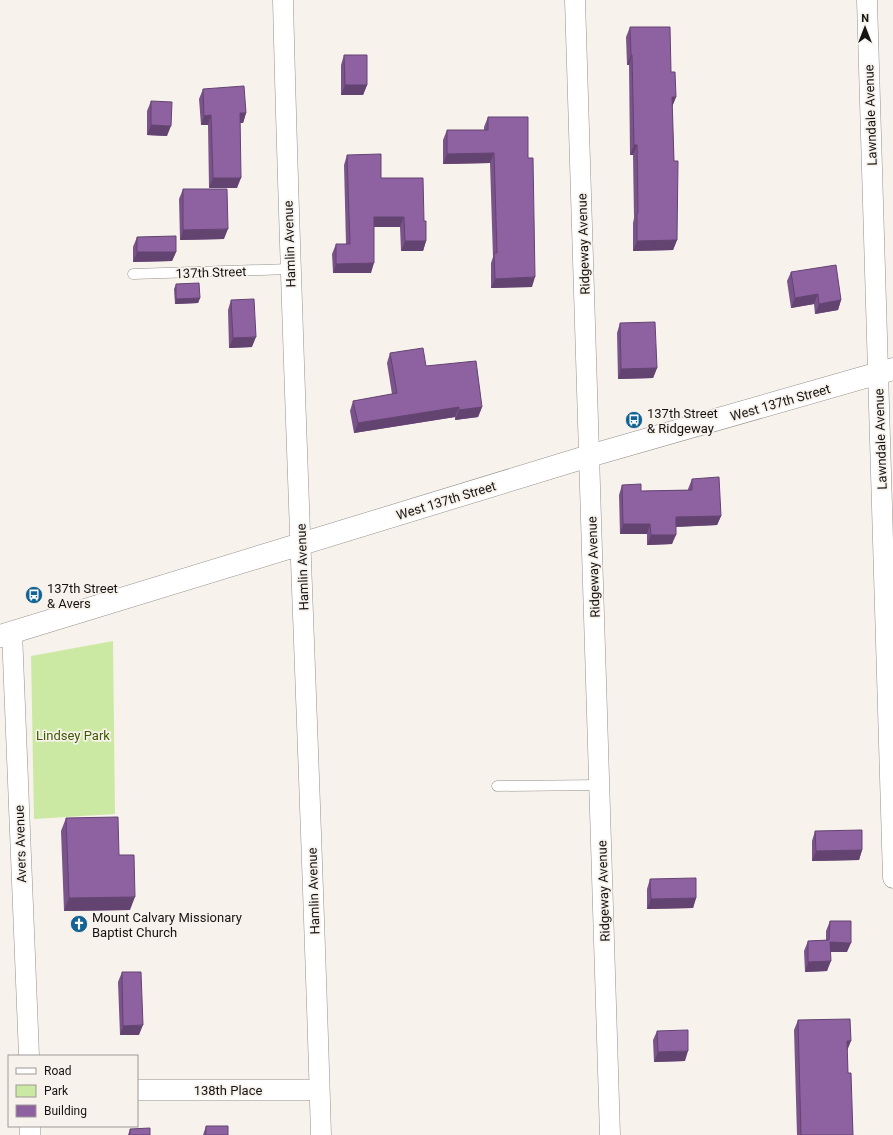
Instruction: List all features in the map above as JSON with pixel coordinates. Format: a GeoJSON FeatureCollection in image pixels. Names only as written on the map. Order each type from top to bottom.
{"type":"FeatureCollection","features":[{"type":"Feature","properties":{"kind":"main road","name":"West 137th Street"},"geometry":{"type":"LineString","coordinates":[[6,634],[589,456],[885,372]]}},
{"type":"Feature","properties":{"kind":"street","name":"Hamlin Avenue"},"geometry":{"type":"LineString","coordinates":[[283,0],[290,269],[301,543],[320,1135]]}},
{"type":"Feature","properties":{"kind":"street","name":"Ridgeway Avenue"},"geometry":{"type":"LineString","coordinates":[[575,0],[610,1135]]}},
{"type":"Feature","properties":{"kind":"street","name":"Lawndale Avenue"},"geometry":{"type":"LineString","coordinates":[[867,0],[885,372],[893,878]]}},
{"type":"Feature","properties":{"kind":"street","name":"Avers Avenue"},"geometry":{"type":"LineString","coordinates":[[6,634],[29,1055]]}},
{"type":"Feature","properties":{"kind":"street","name":"138th Place"},"geometry":{"type":"LineString","coordinates":[[138,1090],[319,1090]]}},
{"type":"Feature","properties":{"kind":"lane","name":"137th Street"},"geometry":{"type":"LineString","coordinates":[[133,274],[290,269]]}},
{"type":"Feature","properties":{"kind":"lane"},"geometry":{"type":"LineString","coordinates":[[497,786],[600,785]]}},
{"type":"Feature","properties":{"kind":"green space","name":"Lindsey Park"},"geometry":{"type":"Polygon","coordinates":[[[113,641],[115,814],[34,819],[31,656],[113,641]]]}},
{"type":"Feature","properties":{"kind":"building"},"geometry":{"type":"Polygon","coordinates":[[[630,27],[670,27],[671,72],[675,72],[676,97],[672,97],[674,161],[678,161],[677,240],[637,241],[637,145],[634,145],[630,27]]]}},
{"type":"Feature","properties":{"kind":"building"},"geometry":{"type":"Polygon","coordinates":[[[344,55],[367,55],[367,85],[345,85],[344,55]]]}},
{"type":"Feature","properties":{"kind":"building"},"geometry":{"type":"Polygon","coordinates":[[[244,86],[246,113],[240,113],[241,178],[213,178],[211,115],[204,116],[203,89],[244,86]]]}},
{"type":"Feature","properties":{"kind":"building"},"geometry":{"type":"Polygon","coordinates":[[[151,101],[172,102],[171,126],[151,125],[151,101]]]}},
{"type":"Feature","properties":{"kind":"building"},"geometry":{"type":"Polygon","coordinates":[[[488,117],[528,117],[528,158],[533,158],[535,277],[495,279],[494,253],[497,253],[494,153],[447,154],[447,130],[488,130],[488,117]]]}},
{"type":"Feature","properties":{"kind":"building"},"geometry":{"type":"Polygon","coordinates":[[[381,154],[381,178],[423,178],[426,241],[405,241],[404,217],[374,217],[374,263],[336,264],[336,244],[350,244],[347,155],[381,154]]]}},
{"type":"Feature","properties":{"kind":"building"},"geometry":{"type":"Polygon","coordinates":[[[183,189],[227,189],[228,229],[183,230],[183,189]]]}},
{"type":"Feature","properties":{"kind":"building"},"geometry":{"type":"Polygon","coordinates":[[[176,236],[176,252],[137,252],[137,237],[176,236]]]}},
{"type":"Feature","properties":{"kind":"building"},"geometry":{"type":"Polygon","coordinates":[[[836,265],[841,300],[819,304],[818,294],[795,298],[791,272],[836,265]]]}},
{"type":"Feature","properties":{"kind":"building"},"geometry":{"type":"Polygon","coordinates":[[[199,283],[200,298],[176,299],[176,284],[199,283]]]}},
{"type":"Feature","properties":{"kind":"building"},"geometry":{"type":"Polygon","coordinates":[[[254,299],[256,337],[233,338],[231,300],[254,299]]]}},
{"type":"Feature","properties":{"kind":"building"},"geometry":{"type":"Polygon","coordinates":[[[655,322],[657,368],[621,369],[620,323],[655,322]]]}},
{"type":"Feature","properties":{"kind":"building"},"geometry":{"type":"Polygon","coordinates":[[[423,348],[426,366],[476,361],[482,407],[459,410],[459,407],[358,423],[353,401],[397,393],[390,353],[423,348]]]}},
{"type":"Feature","properties":{"kind":"building"},"geometry":{"type":"Polygon","coordinates":[[[719,477],[721,516],[676,517],[676,535],[651,535],[650,524],[623,524],[622,485],[641,484],[641,491],[692,490],[692,479],[719,477]]]}},
{"type":"Feature","properties":{"kind":"building"},"geometry":{"type":"Polygon","coordinates":[[[118,817],[119,855],[134,855],[135,897],[69,898],[66,818],[118,817]]]}},
{"type":"Feature","properties":{"kind":"building"},"geometry":{"type":"Polygon","coordinates":[[[862,830],[862,850],[816,851],[815,831],[862,830]]]}},
{"type":"Feature","properties":{"kind":"building"},"geometry":{"type":"Polygon","coordinates":[[[696,878],[696,898],[651,899],[650,879],[696,878]]]}},
{"type":"Feature","properties":{"kind":"building"},"geometry":{"type":"Polygon","coordinates":[[[830,921],[851,921],[851,943],[830,942],[831,961],[808,962],[808,941],[829,940],[830,921]]]}},
{"type":"Feature","properties":{"kind":"building"},"geometry":{"type":"Polygon","coordinates":[[[122,972],[141,972],[143,1025],[123,1026],[122,972]]]}},
{"type":"Feature","properties":{"kind":"building"},"geometry":{"type":"Polygon","coordinates":[[[850,1019],[851,1041],[847,1041],[848,1073],[851,1073],[853,1135],[801,1135],[798,1020],[850,1019]]]}},
{"type":"Feature","properties":{"kind":"building"},"geometry":{"type":"Polygon","coordinates":[[[688,1030],[688,1051],[658,1052],[657,1031],[688,1030]]]}},
{"type":"Feature","properties":{"kind":"building"},"geometry":{"type":"Polygon","coordinates":[[[206,1126],[228,1126],[228,1135],[206,1135],[206,1126]]]}},
{"type":"Feature","properties":{"kind":"building"},"geometry":{"type":"Polygon","coordinates":[[[150,1128],[150,1135],[130,1135],[130,1129],[150,1128]]]}},
{"type":"Feature","properties":{"kind":"place","name":"137th Street & Ridgeway"},"geometry":{"type":"Point","coordinates":[634,420]}},
{"type":"Feature","properties":{"kind":"place","name":"137th Street & Avers"},"geometry":{"type":"Point","coordinates":[34,595]}},
{"type":"Feature","properties":{"kind":"place","name":"Mount Calvary Missionary Baptist Church"},"geometry":{"type":"Point","coordinates":[79,924]}}]}
